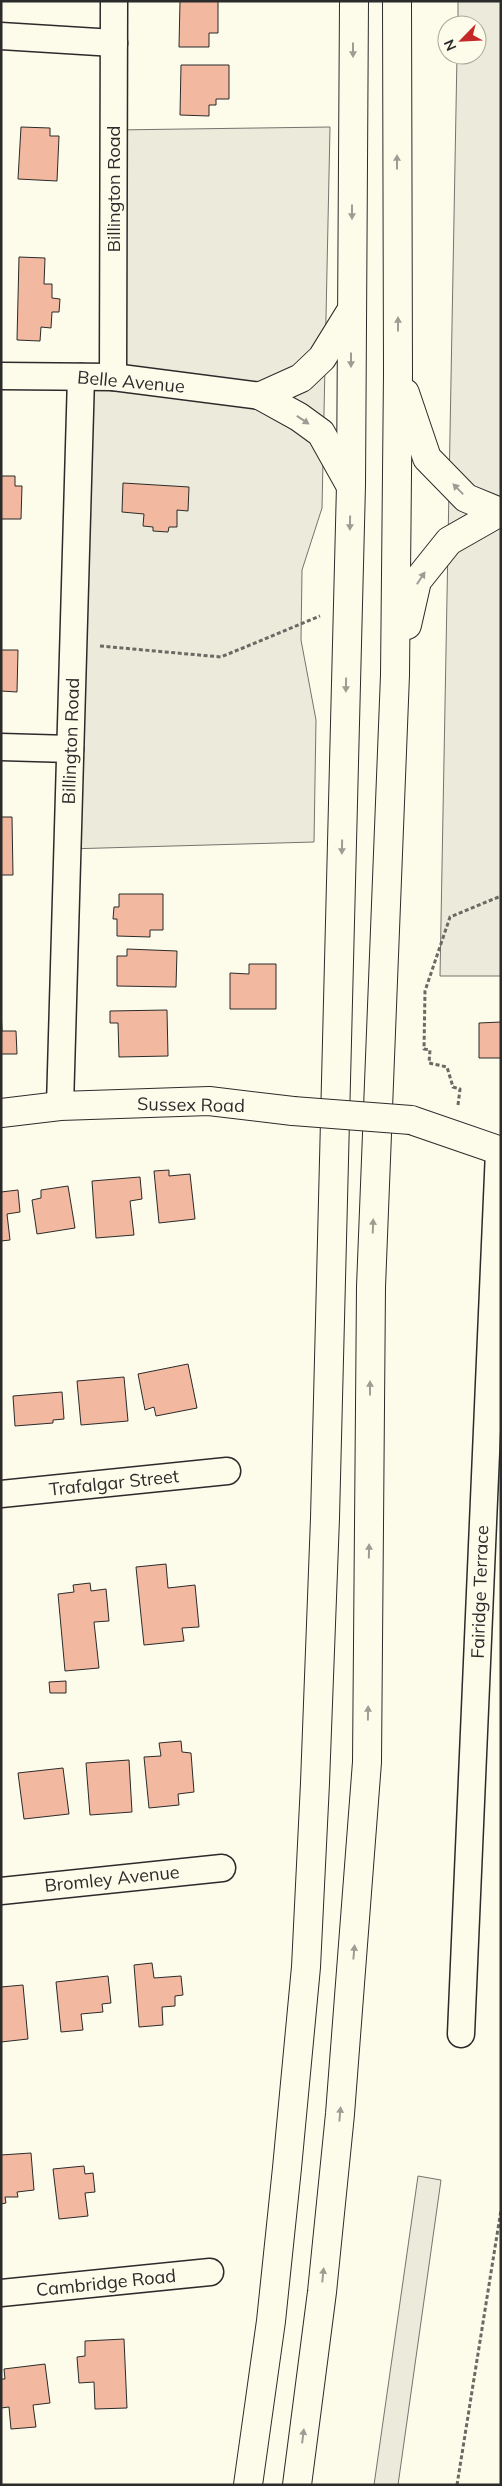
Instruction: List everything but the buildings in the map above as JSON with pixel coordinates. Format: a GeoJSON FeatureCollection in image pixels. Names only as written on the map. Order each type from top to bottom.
{"type":"FeatureCollection","features":[{"type":"Feature","properties":{"kind":"main road"},"geometry":{"type":"LineString","coordinates":[[248,2485],[271,2321],[306,1967],[325,1518],[351,485],[354,1]]}},
{"type":"Feature","properties":{"kind":"main road"},"geometry":{"type":"LineString","coordinates":[[296,2485],[322,2292],[340,2114],[367,1762],[371,1287],[395,675],[398,373],[397,1]]}},
{"type":"Feature","properties":{"kind":"main road"},"geometry":{"type":"LineString","coordinates":[[261,396],[301,378],[322,358],[351,311]]}},
{"type":"Feature","properties":{"kind":"main road"},"geometry":{"type":"LineString","coordinates":[[398,373],[427,458],[466,498],[500,512]]}},
{"type":"Feature","properties":{"kind":"main road"},"geometry":{"type":"LineString","coordinates":[[261,396],[300,417],[321,433],[351,485]]}},
{"type":"Feature","properties":{"kind":"main road"},"geometry":{"type":"LineString","coordinates":[[395,675],[417,581],[450,541],[500,512]]}},
{"type":"Feature","properties":{"kind":"main road","name":"Sussex Road"},"geometry":{"type":"LineString","coordinates":[[1,1112],[60,1106],[209,1102],[293,1111],[411,1120],[500,1151]]}},
{"type":"Feature","properties":{"kind":"street","name":"Billington Road"},"geometry":{"type":"LineString","coordinates":[[113,377],[114,1]]}},
{"type":"Feature","properties":{"kind":"street"},"geometry":{"type":"LineString","coordinates":[[1,36],[114,43]]}},
{"type":"Feature","properties":{"kind":"street","name":"Belle Avenue"},"geometry":{"type":"LineString","coordinates":[[1,376],[113,377],[261,396]]}},
{"type":"Feature","properties":{"kind":"street","name":"Billington Road"},"geometry":{"type":"LineString","coordinates":[[60,1106],[81,377]]}},
{"type":"Feature","properties":{"kind":"street"},"geometry":{"type":"LineString","coordinates":[[1,747],[70,748]]}},
{"type":"Feature","properties":{"kind":"street","name":"Fairidge Terrace"},"geometry":{"type":"LineString","coordinates":[[461,2034],[500,1151]]}},
{"type":"Feature","properties":{"kind":"street","name":"Trafalgar Street"},"geometry":{"type":"LineString","coordinates":[[1,1494],[227,1471]]}},
{"type":"Feature","properties":{"kind":"street","name":"Bromley Avenue"},"geometry":{"type":"LineString","coordinates":[[1,1891],[222,1868]]}},
{"type":"Feature","properties":{"kind":"street","name":"Cambridge Road"},"geometry":{"type":"LineString","coordinates":[[1,2293],[210,2272]]}},
{"type":"Feature","properties":{"kind":"path"},"geometry":{"type":"LineString","coordinates":[[74,644],[222,657],[348,604]]}},
{"type":"Feature","properties":{"kind":"path"},"geometry":{"type":"LineString","coordinates":[[454,1134],[460,1088],[453,1087],[447,1067],[429,1063],[430,1050],[424,1049],[424,991],[450,917],[501,896]]}},
{"type":"Feature","properties":{"kind":"path"},"geometry":{"type":"LineString","coordinates":[[457,2485],[501,2210]]}},
{"type":"Feature","properties":{"kind":"shaded area"},"geometry":{"type":"Polygon","coordinates":[[[458,1],[501,1],[501,976],[440,976],[457,65],[487,65],[487,15],[458,15],[458,1]]]}},
{"type":"Feature","properties":{"kind":"shaded area"},"geometry":{"type":"Polygon","coordinates":[[[330,127],[322,508],[302,570],[301,640],[316,720],[314,842],[67,849],[81,377],[112,377],[114,130],[330,127]]]}},
{"type":"Feature","properties":{"kind":"shaded area"},"geometry":{"type":"Polygon","coordinates":[[[418,2176],[441,2180],[398,2485],[374,2485],[418,2176]]]}}]}
